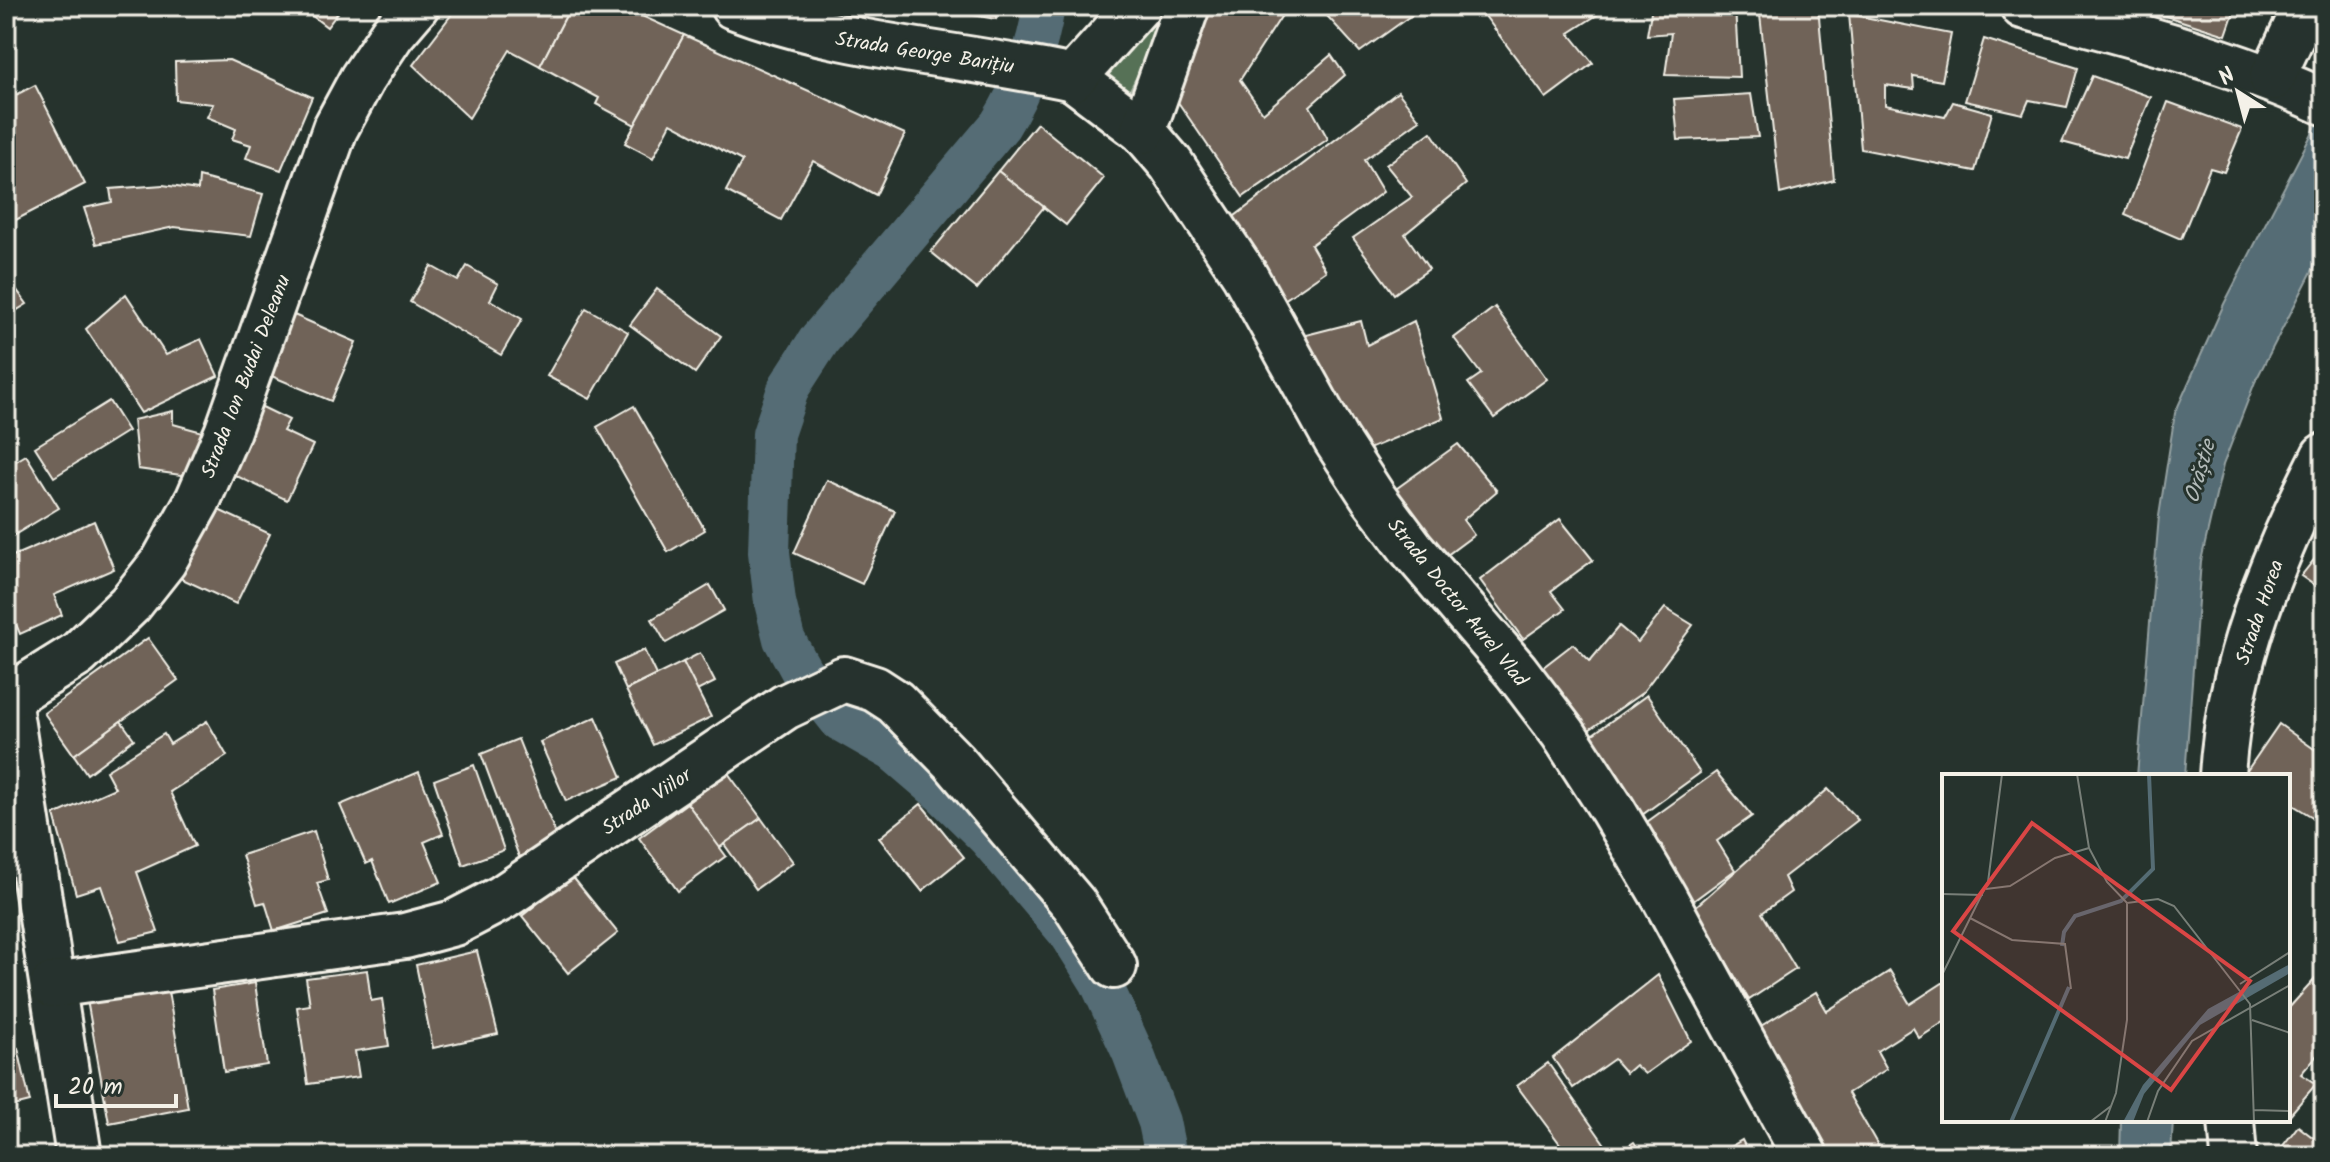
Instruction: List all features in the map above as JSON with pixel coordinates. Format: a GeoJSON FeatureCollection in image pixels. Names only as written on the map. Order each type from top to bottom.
{"type":"FeatureCollection","features":[{"type":"Feature","properties":{"kind":"street","name":"Strada Ion Budai Deleanu"},"geometry":{"type":"LineString","coordinates":[[7,691],[78,654],[130,604],[164,561],[198,500],[227,433],[335,129],[362,79],[392,34],[416,6]]}},
{"type":"Feature","properties":{"kind":"street","name":"Strada George Barițiu"},"geometry":{"type":"LineString","coordinates":[[733,6],[827,36],[1057,75]]}},
{"type":"Feature","properties":{"kind":"street"},"geometry":{"type":"LineString","coordinates":[[1057,75],[1138,6]]}},
{"type":"Feature","properties":{"kind":"street"},"geometry":{"type":"LineString","coordinates":[[1143,131],[1187,6]]}},
{"type":"Feature","properties":{"kind":"street"},"geometry":{"type":"LineString","coordinates":[[2023,6],[2180,48],[2272,78],[2317,99]]}},
{"type":"Feature","properties":{"kind":"street"},"geometry":{"type":"LineString","coordinates":[[2272,78],[2306,6]]}},
{"type":"Feature","properties":{"kind":"street","name":"Strada Doctor Aurel Vlad"},"geometry":{"type":"LineString","coordinates":[[1057,75],[1143,131],[1171,164],[1244,274],[1336,440],[1373,497],[1411,548],[1516,671],[1563,733],[1612,809],[1664,897],[1805,1156]]}},
{"type":"Feature","properties":{"kind":"street","name":"Strada Horea"},"geometry":{"type":"LineString","coordinates":[[2222,774],[2228,718],[2243,648],[2279,552],[2324,456]]}},
{"type":"Feature","properties":{"kind":"street","name":"Strada Viilor"},"geometry":{"type":"LineString","coordinates":[[53,985],[190,964],[321,949],[405,936],[454,923],[502,898],[785,707],[844,679],[875,689],[895,702],[954,762],[1074,904],[1114,966]]}},
{"type":"Feature","properties":{"kind":"street"},"geometry":{"type":"LineString","coordinates":[[7,691],[12,764],[53,985],[79,1156]]}},
{"type":"Feature","properties":{"kind":"street"},"geometry":{"type":"LineString","coordinates":[[2231,1122],[2234,1156]]}},
{"type":"Feature","properties":{"kind":"green space"},"geometry":{"type":"Polygon","coordinates":[[[1170,6],[1174,6],[1123,103],[1093,84],[1170,6]]]}},
{"type":"Feature","properties":{"kind":"water","name":"Orăștie"},"geometry":{"type":"Polygon","coordinates":[[[2324,110],[2324,248],[2255,382],[2223,465],[2201,561],[2185,774],[2137,774],[2159,516],[2175,413],[2224,304],[2324,110]]]}},
{"type":"Feature","properties":{"kind":"water"},"geometry":{"type":"Polygon","coordinates":[[[2121,1122],[2173,1122],[2171,1156],[2120,1156],[2121,1122]]]}},
{"type":"Feature","properties":{"kind":"building"},"geometry":{"type":"Polygon","coordinates":[[[299,6],[343,6],[327,27],[299,6]]]}},
{"type":"Feature","properties":{"kind":"building"},"geometry":{"type":"Polygon","coordinates":[[[458,6],[571,6],[540,66],[510,50],[469,118],[413,65],[458,6]]]}},
{"type":"Feature","properties":{"kind":"building"},"geometry":{"type":"Polygon","coordinates":[[[571,6],[620,6],[684,35],[635,125],[596,104],[599,98],[540,66],[571,6]]]}},
{"type":"Feature","properties":{"kind":"building"},"geometry":{"type":"Polygon","coordinates":[[[923,6],[999,6],[996,19],[923,6]]]}},
{"type":"Feature","properties":{"kind":"building"},"geometry":{"type":"Polygon","coordinates":[[[1207,6],[1288,6],[1240,80],[1263,113],[1331,55],[1345,75],[1310,106],[1328,139],[1243,197],[1169,89],[1207,6]]]}},
{"type":"Feature","properties":{"kind":"building"},"geometry":{"type":"Polygon","coordinates":[[[1318,6],[1424,6],[1360,52],[1318,6]]]}},
{"type":"Feature","properties":{"kind":"building"},"geometry":{"type":"Polygon","coordinates":[[[1498,6],[1611,6],[1569,33],[1593,63],[1546,98],[1485,16],[1498,6]]]}},
{"type":"Feature","properties":{"kind":"building"},"geometry":{"type":"Polygon","coordinates":[[[1652,6],[1735,6],[1739,77],[1665,75],[1671,33],[1647,35],[1652,6]]]}},
{"type":"Feature","properties":{"kind":"building"},"geometry":{"type":"Polygon","coordinates":[[[1759,6],[1818,6],[1834,180],[1780,194],[1759,6]]]}},
{"type":"Feature","properties":{"kind":"building"},"geometry":{"type":"Polygon","coordinates":[[[2155,6],[2236,6],[2226,35],[2153,12],[2155,6]]]}},
{"type":"Feature","properties":{"kind":"building"},"geometry":{"type":"Polygon","coordinates":[[[1849,14],[1951,34],[1942,81],[1913,76],[1914,89],[1885,85],[1885,105],[1945,117],[1953,102],[1992,113],[1975,171],[1861,149],[1849,14]]]}},
{"type":"Feature","properties":{"kind":"building"},"geometry":{"type":"Polygon","coordinates":[[[684,35],[905,134],[876,195],[813,161],[781,220],[726,191],[742,161],[671,123],[653,158],[625,143],[684,35]]]}},
{"type":"Feature","properties":{"kind":"building"},"geometry":{"type":"Polygon","coordinates":[[[1984,39],[2078,68],[2067,107],[2029,100],[2023,114],[1965,101],[1984,39]]]}},
{"type":"Feature","properties":{"kind":"building"},"geometry":{"type":"Polygon","coordinates":[[[229,60],[312,97],[281,170],[246,158],[251,145],[232,139],[236,129],[207,117],[213,104],[176,100],[175,62],[229,60]]]}},
{"type":"Feature","properties":{"kind":"building"},"geometry":{"type":"Polygon","coordinates":[[[2092,76],[2151,97],[2125,159],[2062,142],[2092,76]]]}},
{"type":"Feature","properties":{"kind":"building"},"geometry":{"type":"Polygon","coordinates":[[[35,85],[85,184],[6,225],[6,100],[35,85]]]}},
{"type":"Feature","properties":{"kind":"building"},"geometry":{"type":"Polygon","coordinates":[[[1398,92],[1420,120],[1364,160],[1383,192],[1311,245],[1326,271],[1284,300],[1231,219],[1398,92]]]}},
{"type":"Feature","properties":{"kind":"building"},"geometry":{"type":"Polygon","coordinates":[[[1751,94],[1758,137],[1678,140],[1674,99],[1751,94]]]}},
{"type":"Feature","properties":{"kind":"building"},"geometry":{"type":"Polygon","coordinates":[[[2168,102],[2242,129],[2224,172],[2210,168],[2181,239],[2125,215],[2168,102]]]}},
{"type":"Feature","properties":{"kind":"building"},"geometry":{"type":"Polygon","coordinates":[[[1037,123],[1104,178],[1066,225],[998,171],[1037,123]]]}},
{"type":"Feature","properties":{"kind":"building"},"geometry":{"type":"Polygon","coordinates":[[[1431,132],[1466,184],[1405,234],[1429,269],[1394,294],[1353,238],[1412,197],[1386,165],[1431,132]]]}},
{"type":"Feature","properties":{"kind":"building"},"geometry":{"type":"Polygon","coordinates":[[[998,171],[1044,207],[977,289],[931,252],[998,171]]]}},
{"type":"Feature","properties":{"kind":"building"},"geometry":{"type":"Polygon","coordinates":[[[199,177],[263,194],[251,236],[174,227],[96,244],[84,208],[112,202],[110,189],[163,185],[198,190],[199,177]]]}},
{"type":"Feature","properties":{"kind":"building"},"geometry":{"type":"Polygon","coordinates":[[[431,266],[458,281],[467,266],[498,284],[490,300],[522,319],[501,355],[410,302],[431,266]]]}},
{"type":"Feature","properties":{"kind":"building"},"geometry":{"type":"Polygon","coordinates":[[[6,275],[27,304],[6,317],[6,275]]]}},
{"type":"Feature","properties":{"kind":"building"},"geometry":{"type":"Polygon","coordinates":[[[657,289],[721,336],[695,373],[630,325],[657,289]]]}},
{"type":"Feature","properties":{"kind":"building"},"geometry":{"type":"Polygon","coordinates":[[[126,294],[166,355],[201,339],[218,376],[141,413],[86,329],[126,294]]]}},
{"type":"Feature","properties":{"kind":"building"},"geometry":{"type":"Polygon","coordinates":[[[1495,307],[1547,379],[1494,418],[1468,383],[1481,374],[1454,338],[1495,307]]]}},
{"type":"Feature","properties":{"kind":"building"},"geometry":{"type":"Polygon","coordinates":[[[586,308],[628,332],[590,399],[547,376],[586,308]]]}},
{"type":"Feature","properties":{"kind":"building"},"geometry":{"type":"Polygon","coordinates":[[[294,315],[356,342],[331,401],[269,375],[294,315]]]}},
{"type":"Feature","properties":{"kind":"building"},"geometry":{"type":"Polygon","coordinates":[[[1361,321],[1367,345],[1414,321],[1443,418],[1352,456],[1330,406],[1306,335],[1361,321]]]}},
{"type":"Feature","properties":{"kind":"building"},"geometry":{"type":"Polygon","coordinates":[[[109,401],[128,431],[54,477],[35,447],[109,401]]]}},
{"type":"Feature","properties":{"kind":"building"},"geometry":{"type":"Polygon","coordinates":[[[254,403],[289,420],[283,431],[313,445],[287,500],[222,469],[254,403]]]}},
{"type":"Feature","properties":{"kind":"building"},"geometry":{"type":"Polygon","coordinates":[[[634,406],[705,530],[668,552],[597,427],[634,406]]]}},
{"type":"Feature","properties":{"kind":"building"},"geometry":{"type":"Polygon","coordinates":[[[173,411],[173,424],[206,433],[195,477],[138,469],[133,420],[173,411]]]}},
{"type":"Feature","properties":{"kind":"building"},"geometry":{"type":"Polygon","coordinates":[[[1458,444],[1497,491],[1463,520],[1474,535],[1431,567],[1382,499],[1458,444]]]}},
{"type":"Feature","properties":{"kind":"building"},"geometry":{"type":"Polygon","coordinates":[[[26,455],[59,508],[6,540],[6,467],[26,455]]]}},
{"type":"Feature","properties":{"kind":"building"},"geometry":{"type":"Polygon","coordinates":[[[827,480],[895,511],[862,584],[794,553],[827,480]]]}},
{"type":"Feature","properties":{"kind":"building"},"geometry":{"type":"Polygon","coordinates":[[[212,507],[270,534],[236,604],[178,577],[212,507]]]}},
{"type":"Feature","properties":{"kind":"building"},"geometry":{"type":"Polygon","coordinates":[[[1560,519],[1593,560],[1551,591],[1565,609],[1523,639],[1480,580],[1560,519]]]}},
{"type":"Feature","properties":{"kind":"building"},"geometry":{"type":"Polygon","coordinates":[[[94,521],[114,569],[54,595],[62,615],[20,634],[6,600],[6,559],[94,521]]]}},
{"type":"Feature","properties":{"kind":"building"},"geometry":{"type":"Polygon","coordinates":[[[2324,547],[2324,592],[2301,576],[2324,547]]]}},
{"type":"Feature","properties":{"kind":"building"},"geometry":{"type":"Polygon","coordinates":[[[710,585],[724,610],[666,643],[652,619],[710,585]]]}},
{"type":"Feature","properties":{"kind":"building"},"geometry":{"type":"Polygon","coordinates":[[[1665,608],[1693,625],[1642,693],[1576,739],[1529,678],[1573,644],[1590,661],[1619,626],[1638,642],[1665,608]]]}},
{"type":"Feature","properties":{"kind":"building"},"geometry":{"type":"Polygon","coordinates":[[[148,638],[178,680],[74,755],[44,713],[148,638]]]}},
{"type":"Feature","properties":{"kind":"building"},"geometry":{"type":"Polygon","coordinates":[[[644,650],[656,675],[626,690],[614,664],[644,650]]]}},
{"type":"Feature","properties":{"kind":"building"},"geometry":{"type":"Polygon","coordinates":[[[700,653],[715,682],[697,691],[683,662],[700,653]]]}},
{"type":"Feature","properties":{"kind":"building"},"geometry":{"type":"Polygon","coordinates":[[[683,662],[711,717],[653,745],[626,690],[683,662]]]}},
{"type":"Feature","properties":{"kind":"building"},"geometry":{"type":"Polygon","coordinates":[[[1647,695],[1700,773],[1635,820],[1582,742],[1647,695]]]}},
{"type":"Feature","properties":{"kind":"building"},"geometry":{"type":"Polygon","coordinates":[[[596,717],[622,777],[566,801],[540,742],[596,717]]]}},
{"type":"Feature","properties":{"kind":"building"},"geometry":{"type":"Polygon","coordinates":[[[121,721],[134,739],[87,774],[74,755],[121,721]]]}},
{"type":"Feature","properties":{"kind":"building"},"geometry":{"type":"Polygon","coordinates":[[[207,721],[227,756],[170,792],[195,846],[137,872],[158,932],[120,941],[101,886],[76,894],[54,815],[115,788],[106,771],[164,734],[170,744],[207,721]]]}},
{"type":"Feature","properties":{"kind":"building"},"geometry":{"type":"Polygon","coordinates":[[[2279,724],[2324,756],[2324,824],[2290,803],[2290,774],[2245,774],[2279,724]]]}},
{"type":"Feature","properties":{"kind":"building"},"geometry":{"type":"Polygon","coordinates":[[[518,739],[560,845],[521,862],[481,754],[518,739]]]}},
{"type":"Feature","properties":{"kind":"building"},"geometry":{"type":"Polygon","coordinates":[[[474,765],[504,850],[463,865],[434,780],[474,765]]]}},
{"type":"Feature","properties":{"kind":"building"},"geometry":{"type":"Polygon","coordinates":[[[419,772],[443,834],[424,842],[441,882],[389,904],[372,861],[366,864],[340,805],[419,772]]]}},
{"type":"Feature","properties":{"kind":"building"},"geometry":{"type":"Polygon","coordinates":[[[1716,772],[1752,816],[1717,841],[1735,870],[1689,904],[1640,827],[1716,772]]]}},
{"type":"Feature","properties":{"kind":"building"},"geometry":{"type":"Polygon","coordinates":[[[728,773],[761,818],[719,848],[687,803],[728,773]]]}},
{"type":"Feature","properties":{"kind":"building"},"geometry":{"type":"Polygon","coordinates":[[[1828,789],[1858,820],[1784,877],[1791,892],[1762,913],[1796,969],[1749,1000],[1694,908],[1828,789]]]}},
{"type":"Feature","properties":{"kind":"building"},"geometry":{"type":"Polygon","coordinates":[[[687,803],[726,856],[678,891],[639,838],[687,803]]]}},
{"type":"Feature","properties":{"kind":"building"},"geometry":{"type":"Polygon","coordinates":[[[921,804],[964,857],[922,891],[879,838],[921,804]]]}},
{"type":"Feature","properties":{"kind":"building"},"geometry":{"type":"Polygon","coordinates":[[[761,818],[793,862],[756,889],[724,844],[761,818]]]}},
{"type":"Feature","properties":{"kind":"building"},"geometry":{"type":"Polygon","coordinates":[[[314,831],[328,880],[317,883],[328,914],[274,931],[265,902],[257,904],[242,855],[314,831]]]}},
{"type":"Feature","properties":{"kind":"building"},"geometry":{"type":"Polygon","coordinates":[[[572,876],[618,933],[568,973],[522,916],[572,876]]]}},
{"type":"Feature","properties":{"kind":"building"},"geometry":{"type":"Polygon","coordinates":[[[477,951],[498,1034],[433,1048],[416,965],[477,951]]]}},
{"type":"Feature","properties":{"kind":"building"},"geometry":{"type":"Polygon","coordinates":[[[2324,969],[2324,1047],[2301,1074],[2316,1084],[2290,1115],[2290,1007],[2324,969]]]}},
{"type":"Feature","properties":{"kind":"building"},"geometry":{"type":"Polygon","coordinates":[[[367,970],[371,1001],[382,999],[389,1046],[355,1051],[359,1077],[308,1084],[297,1007],[310,1005],[306,978],[367,970]]]}},
{"type":"Feature","properties":{"kind":"building"},"geometry":{"type":"Polygon","coordinates":[[[1890,971],[1910,1004],[1942,983],[1942,1023],[1919,1038],[1913,1028],[1877,1051],[1887,1069],[1848,1093],[1884,1156],[1826,1156],[1756,1029],[1816,992],[1827,1011],[1890,971]]]}},
{"type":"Feature","properties":{"kind":"building"},"geometry":{"type":"Polygon","coordinates":[[[1658,975],[1691,1041],[1645,1074],[1635,1065],[1626,1073],[1614,1059],[1573,1088],[1553,1058],[1658,975]]]}},
{"type":"Feature","properties":{"kind":"building"},"geometry":{"type":"Polygon","coordinates":[[[255,983],[267,1065],[224,1072],[212,990],[255,983]]]}},
{"type":"Feature","properties":{"kind":"building"},"geometry":{"type":"Polygon","coordinates":[[[167,985],[188,1108],[109,1123],[87,1000],[167,985]]]}},
{"type":"Feature","properties":{"kind":"building"},"geometry":{"type":"Polygon","coordinates":[[[18,1048],[30,1102],[6,1108],[6,1051],[18,1048]]]}},
{"type":"Feature","properties":{"kind":"building"},"geometry":{"type":"Polygon","coordinates":[[[1548,1063],[1613,1156],[1569,1156],[1517,1086],[1548,1063]]]}},
{"type":"Feature","properties":{"kind":"building"},"geometry":{"type":"Polygon","coordinates":[[[2298,1126],[2324,1146],[2324,1156],[2275,1156],[2298,1126]]]}},
{"type":"Feature","properties":{"kind":"building"},"geometry":{"type":"Polygon","coordinates":[[[1742,1140],[1750,1156],[1715,1156],[1742,1140]]]}},
{"type":"Feature","properties":{"kind":"building"},"geometry":{"type":"Polygon","coordinates":[[[1634,1142],[1644,1156],[1613,1156],[1634,1142]]]}},
{"type":"Feature","properties":{"kind":"building"},"geometry":{"type":"Polygon","coordinates":[[[1910,1145],[1917,1156],[1892,1156],[1910,1145]]]}},
{"type":"Feature","properties":{"kind":"waterway"},"geometry":{"type":"LineString","coordinates":[[1044,6],[1028,68],[1000,125],[820,339],[789,387],[773,434],[769,552],[775,602],[784,639],[802,672],[840,720],[894,751],[943,793],[988,837],[1071,935],[1100,981],[1133,1053],[1159,1122],[1166,1156]]}}]}
